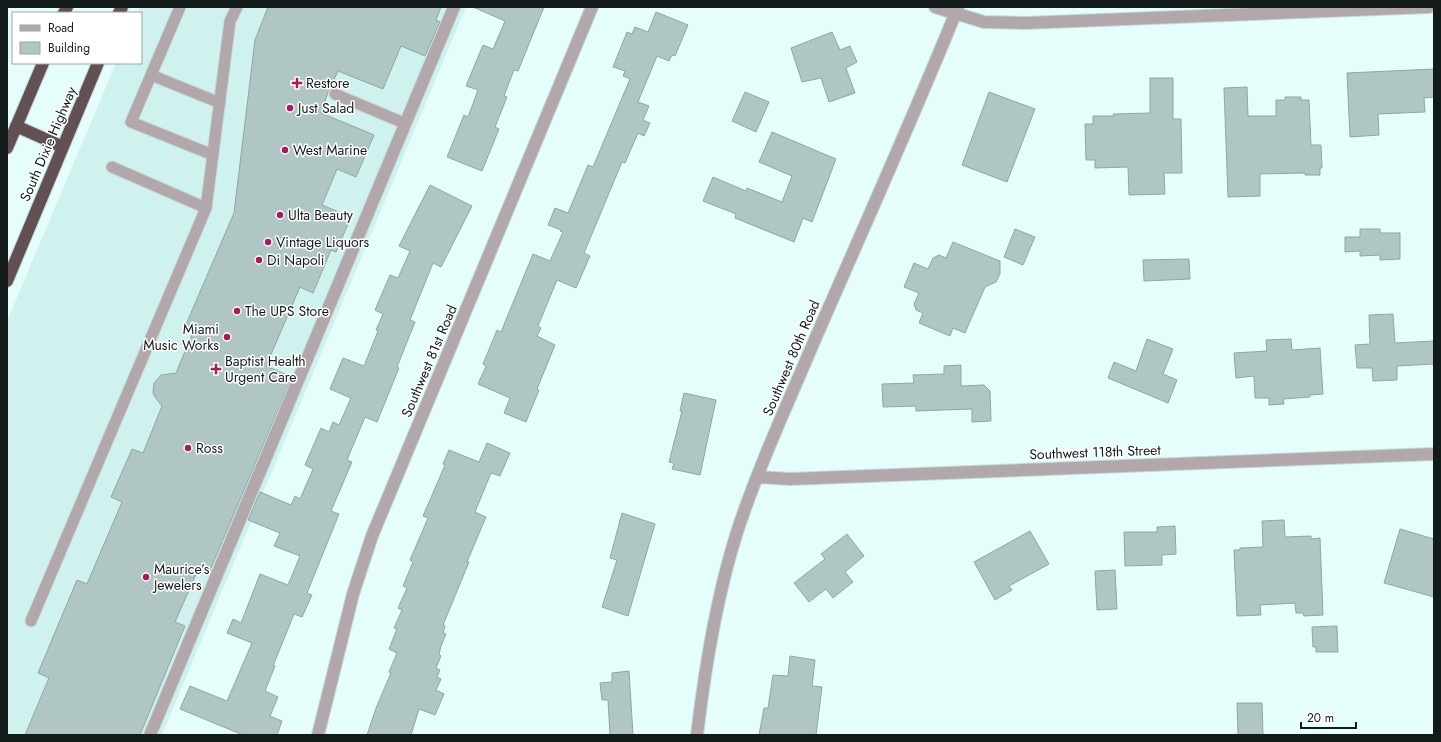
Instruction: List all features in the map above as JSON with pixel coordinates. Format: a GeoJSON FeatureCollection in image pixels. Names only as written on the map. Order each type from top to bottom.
{"type":"FeatureCollection","features":[{"type":"Feature","properties":{"kind":"highway"},"geometry":{"type":"LineString","coordinates":[[7,148],[43,64]]}},
{"type":"Feature","properties":{"kind":"highway","name":"South Dixie Highway"},"geometry":{"type":"LineString","coordinates":[[7,280],[98,64]]}},
{"type":"Feature","properties":{"kind":"highway"},"geometry":{"type":"LineString","coordinates":[[16,126],[63,147]]}},
{"type":"Feature","properties":{"kind":"street"},"geometry":{"type":"LineString","coordinates":[[150,735],[404,123],[454,7]]}},
{"type":"Feature","properties":{"kind":"street","name":"Southwest 81st Road"},"geometry":{"type":"LineString","coordinates":[[318,735],[350,606],[361,566],[372,536],[592,7]]}},
{"type":"Feature","properties":{"kind":"street"},"geometry":{"type":"LineString","coordinates":[[936,7],[957,10],[984,22],[1048,23],[1429,7]]}},
{"type":"Feature","properties":{"kind":"street","name":"Southwest 80th Road"},"geometry":{"type":"LineString","coordinates":[[697,735],[704,680],[717,610],[737,534],[757,477],[957,10]]}},
{"type":"Feature","properties":{"kind":"street","name":"Southwest 118th Street"},"geometry":{"type":"LineString","coordinates":[[757,477],[790,478],[1434,454]]}},
{"type":"Feature","properties":{"kind":"lane"},"geometry":{"type":"LineString","coordinates":[[180,7],[131,122],[213,155]]}},
{"type":"Feature","properties":{"kind":"lane"},"geometry":{"type":"LineString","coordinates":[[31,621],[206,208],[230,22],[237,7]]}},
{"type":"Feature","properties":{"kind":"lane"},"geometry":{"type":"LineString","coordinates":[[151,75],[220,103]]}},
{"type":"Feature","properties":{"kind":"lane"},"geometry":{"type":"LineString","coordinates":[[335,94],[404,123]]}},
{"type":"Feature","properties":{"kind":"lane"},"geometry":{"type":"LineString","coordinates":[[112,167],[206,208]]}},
{"type":"Feature","properties":{"kind":"shaded area"},"geometry":{"type":"Polygon","coordinates":[[[140,7],[466,7],[162,735],[7,735],[7,321],[116,64],[142,64],[142,12],[138,12],[140,7]]]}},
{"type":"Feature","properties":{"kind":"building"},"geometry":{"type":"Polygon","coordinates":[[[268,7],[441,7],[436,20],[440,22],[425,56],[401,46],[383,89],[338,71],[328,92],[321,113],[374,135],[356,177],[337,169],[322,205],[351,217],[336,252],[331,250],[313,293],[300,287],[266,366],[292,377],[208,575],[198,570],[175,622],[185,626],[140,735],[25,735],[49,678],[38,673],[77,580],[87,584],[122,502],[111,497],[132,449],[143,453],[162,406],[153,393],[154,383],[161,375],[176,373],[193,332],[184,329],[234,213],[255,40],[268,7]]]}},
{"type":"Feature","properties":{"kind":"building"},"geometry":{"type":"Polygon","coordinates":[[[473,7],[544,7],[518,71],[514,70],[504,96],[507,97],[495,127],[499,129],[482,171],[447,157],[464,115],[468,117],[478,90],[466,86],[483,45],[493,49],[505,21],[473,7]]]}},
{"type":"Feature","properties":{"kind":"building"},"geometry":{"type":"Polygon","coordinates":[[[656,12],[688,25],[675,56],[672,55],[669,61],[657,56],[638,102],[649,106],[643,120],[650,123],[644,136],[638,133],[625,163],[622,162],[584,253],[590,256],[576,288],[557,280],[538,326],[541,328],[537,336],[555,345],[537,389],[539,390],[526,422],[504,413],[510,398],[478,384],[486,366],[483,364],[497,330],[501,332],[533,254],[550,261],[563,232],[548,225],[555,208],[568,213],[588,165],[593,167],[630,79],[623,76],[625,71],[613,67],[627,32],[632,34],[635,27],[648,32],[656,12]]]}},
{"type":"Feature","properties":{"kind":"building"},"geometry":{"type":"Polygon","coordinates":[[[832,32],[840,50],[850,46],[857,62],[846,68],[855,93],[829,102],[821,78],[802,82],[791,48],[832,32]]]}},
{"type":"Feature","properties":{"kind":"building"},"geometry":{"type":"Polygon","coordinates":[[[1434,69],[1434,97],[1424,98],[1425,112],[1378,114],[1379,135],[1350,137],[1347,73],[1434,69]]]}},
{"type":"Feature","properties":{"kind":"building"},"geometry":{"type":"Polygon","coordinates":[[[1150,78],[1173,78],[1173,119],[1181,119],[1182,173],[1164,173],[1165,194],[1129,195],[1128,167],[1095,168],[1095,160],[1086,160],[1085,124],[1093,124],[1093,116],[1150,113],[1150,78]]]}},
{"type":"Feature","properties":{"kind":"building"},"geometry":{"type":"Polygon","coordinates":[[[1247,87],[1248,116],[1276,116],[1276,100],[1285,100],[1285,97],[1301,97],[1301,100],[1309,100],[1311,145],[1321,145],[1322,168],[1320,168],[1320,175],[1305,175],[1305,173],[1260,174],[1260,196],[1228,197],[1224,88],[1247,87]]]}},
{"type":"Feature","properties":{"kind":"building"},"geometry":{"type":"Polygon","coordinates":[[[745,92],[769,102],[756,132],[732,121],[745,92]]]}},
{"type":"Feature","properties":{"kind":"building"},"geometry":{"type":"Polygon","coordinates":[[[989,92],[1035,109],[1007,182],[962,165],[989,92]]]}},
{"type":"Feature","properties":{"kind":"building"},"geometry":{"type":"Polygon","coordinates":[[[772,132],[836,159],[812,222],[803,218],[794,242],[735,218],[736,214],[703,201],[713,177],[746,191],[747,188],[782,202],[792,176],[759,162],[772,132]]]}},
{"type":"Feature","properties":{"kind":"building"},"geometry":{"type":"Polygon","coordinates":[[[430,185],[472,206],[441,267],[433,263],[410,320],[415,322],[397,367],[399,368],[377,422],[365,417],[347,460],[352,462],[331,511],[339,514],[307,593],[312,595],[302,617],[294,614],[273,666],[275,666],[265,691],[278,697],[270,716],[282,721],[277,735],[243,735],[180,709],[190,686],[227,701],[252,643],[227,633],[233,619],[241,623],[260,574],[288,585],[300,556],[274,546],[280,533],[248,520],[260,492],[291,505],[295,496],[300,499],[313,469],[305,465],[321,428],[329,432],[333,422],[339,425],[351,398],[330,389],[343,358],[364,366],[383,314],[375,310],[390,275],[398,278],[410,251],[399,246],[430,185]]]}},
{"type":"Feature","properties":{"kind":"building"},"geometry":{"type":"Polygon","coordinates":[[[1015,229],[1035,237],[1023,265],[1004,257],[1015,229]]]}},
{"type":"Feature","properties":{"kind":"building"},"geometry":{"type":"Polygon","coordinates":[[[1360,229],[1380,229],[1380,233],[1400,233],[1400,259],[1380,260],[1380,255],[1360,256],[1360,251],[1345,252],[1345,237],[1360,237],[1360,229]]]}},
{"type":"Feature","properties":{"kind":"building"},"geometry":{"type":"Polygon","coordinates":[[[953,242],[1000,261],[1000,274],[996,282],[985,287],[965,333],[953,328],[950,336],[919,323],[923,313],[916,310],[914,304],[919,293],[904,287],[914,263],[928,269],[933,258],[939,255],[946,258],[953,242]]]}},
{"type":"Feature","properties":{"kind":"building"},"geometry":{"type":"Polygon","coordinates":[[[1189,259],[1190,279],[1144,281],[1143,260],[1189,259]]]}},
{"type":"Feature","properties":{"kind":"building"},"geometry":{"type":"Polygon","coordinates":[[[1393,314],[1395,343],[1434,341],[1434,364],[1397,366],[1397,380],[1373,381],[1372,368],[1357,368],[1355,345],[1370,344],[1369,315],[1393,314]]]}},
{"type":"Feature","properties":{"kind":"building"},"geometry":{"type":"Polygon","coordinates":[[[1147,339],[1173,349],[1163,374],[1177,380],[1168,403],[1108,378],[1114,362],[1136,371],[1147,339]]]}},
{"type":"Feature","properties":{"kind":"building"},"geometry":{"type":"Polygon","coordinates":[[[1291,339],[1292,350],[1320,348],[1323,394],[1310,395],[1310,397],[1283,399],[1284,404],[1269,405],[1269,398],[1255,398],[1254,376],[1236,378],[1234,353],[1267,351],[1266,340],[1291,339]]]}},
{"type":"Feature","properties":{"kind":"building"},"geometry":{"type":"Polygon","coordinates":[[[961,365],[961,386],[984,385],[990,391],[991,421],[972,422],[972,409],[916,411],[916,406],[883,407],[882,384],[914,383],[913,375],[944,374],[944,366],[961,365]]]}},
{"type":"Feature","properties":{"kind":"building"},"geometry":{"type":"Polygon","coordinates":[[[684,393],[716,400],[700,475],[672,469],[674,463],[669,462],[682,411],[680,411],[684,393]]]}},
{"type":"Feature","properties":{"kind":"building"},"geometry":{"type":"Polygon","coordinates":[[[487,443],[510,453],[500,476],[491,473],[475,512],[486,517],[443,625],[445,626],[443,633],[446,634],[439,654],[441,656],[436,668],[440,670],[437,677],[441,679],[436,690],[444,694],[435,715],[419,709],[411,735],[367,735],[376,708],[391,673],[389,672],[397,653],[389,649],[397,629],[394,628],[402,610],[398,608],[407,588],[403,586],[413,562],[410,560],[428,518],[423,516],[445,465],[443,464],[449,450],[479,462],[487,443]]]}},
{"type":"Feature","properties":{"kind":"building"},"geometry":{"type":"Polygon","coordinates":[[[622,513],[655,524],[628,616],[602,607],[617,560],[610,558],[622,513]]]}},
{"type":"Feature","properties":{"kind":"building"},"geometry":{"type":"Polygon","coordinates":[[[1284,520],[1285,537],[1311,536],[1311,539],[1320,538],[1323,615],[1304,616],[1303,613],[1296,613],[1295,603],[1260,605],[1261,615],[1237,616],[1234,550],[1240,550],[1240,548],[1263,547],[1262,521],[1284,520]]]}},
{"type":"Feature","properties":{"kind":"building"},"geometry":{"type":"Polygon","coordinates":[[[1175,526],[1176,554],[1162,555],[1162,565],[1125,566],[1124,532],[1157,532],[1157,527],[1175,526]]]}},
{"type":"Feature","properties":{"kind":"building"},"geometry":{"type":"Polygon","coordinates":[[[1400,529],[1434,539],[1434,597],[1384,583],[1400,529]]]}},
{"type":"Feature","properties":{"kind":"building"},"geometry":{"type":"Polygon","coordinates":[[[1030,531],[1049,564],[1009,586],[1012,590],[995,600],[974,562],[1030,531]]]}},
{"type":"Feature","properties":{"kind":"building"},"geometry":{"type":"Polygon","coordinates":[[[847,534],[864,556],[845,572],[853,582],[833,598],[826,589],[809,602],[794,583],[825,559],[821,554],[847,534]]]}},
{"type":"Feature","properties":{"kind":"building"},"geometry":{"type":"Polygon","coordinates":[[[1115,570],[1117,609],[1097,610],[1095,571],[1115,570]]]}},
{"type":"Feature","properties":{"kind":"building"},"geometry":{"type":"Polygon","coordinates":[[[1337,626],[1338,652],[1316,652],[1316,647],[1313,647],[1312,627],[1337,626]]]}},
{"type":"Feature","properties":{"kind":"building"},"geometry":{"type":"Polygon","coordinates":[[[790,656],[815,660],[812,686],[822,687],[816,735],[759,735],[764,708],[768,708],[773,675],[788,676],[790,656]]]}},
{"type":"Feature","properties":{"kind":"building"},"geometry":{"type":"Polygon","coordinates":[[[629,671],[633,735],[610,735],[608,700],[602,700],[600,683],[612,682],[612,673],[629,671]]]}},
{"type":"Feature","properties":{"kind":"building"},"geometry":{"type":"Polygon","coordinates":[[[1237,703],[1262,703],[1263,735],[1238,735],[1237,703]]]}},
{"type":"Feature","properties":{"kind":"place","name":"Restore"},"geometry":{"type":"Point","coordinates":[297,83]}},
{"type":"Feature","properties":{"kind":"place","name":"Just Salad"},"geometry":{"type":"Point","coordinates":[290,108]}},
{"type":"Feature","properties":{"kind":"place","name":"West Marine"},"geometry":{"type":"Point","coordinates":[285,150]}},
{"type":"Feature","properties":{"kind":"place","name":"Ulta Beauty"},"geometry":{"type":"Point","coordinates":[280,215]}},
{"type":"Feature","properties":{"kind":"place","name":"Vintage Liquors"},"geometry":{"type":"Point","coordinates":[268,242]}},
{"type":"Feature","properties":{"kind":"place","name":"Di Napoli"},"geometry":{"type":"Point","coordinates":[259,260]}},
{"type":"Feature","properties":{"kind":"place","name":"The UPS Store"},"geometry":{"type":"Point","coordinates":[237,311]}},
{"type":"Feature","properties":{"kind":"place","name":"Miami Music Works"},"geometry":{"type":"Point","coordinates":[227,337]}},
{"type":"Feature","properties":{"kind":"place","name":"Baptist Health Urgent Care"},"geometry":{"type":"Point","coordinates":[216,369]}},
{"type":"Feature","properties":{"kind":"place","name":"Ross"},"geometry":{"type":"Point","coordinates":[188,448]}},
{"type":"Feature","properties":{"kind":"place","name":"Maurice’s Jewelers"},"geometry":{"type":"Point","coordinates":[146,577]}}]}
